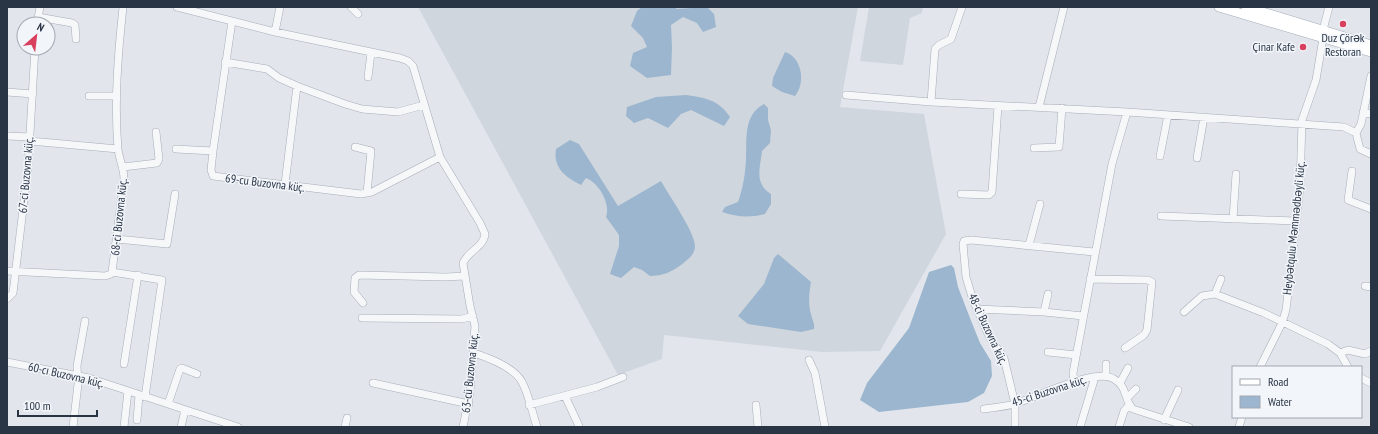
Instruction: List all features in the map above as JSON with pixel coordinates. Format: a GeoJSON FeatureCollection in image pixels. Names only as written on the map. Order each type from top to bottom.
{"type":"FeatureCollection","features":[{"type":"Feature","properties":{"kind":"main road"},"geometry":{"type":"LineString","coordinates":[[1219,7],[1309,34],[1323,34],[1371,45]]}},
{"type":"Feature","properties":{"kind":"main road"},"geometry":{"type":"LineString","coordinates":[[1246,7],[1371,52]]}},
{"type":"Feature","properties":{"kind":"street","name":"68-ci Buzovna küç."},"geometry":{"type":"LineString","coordinates":[[7,271],[105,276],[111,274],[112,272],[124,179],[123,167],[118,149],[117,96],[118,58],[123,7]]}},
{"type":"Feature","properties":{"kind":"street"},"geometry":{"type":"LineString","coordinates":[[177,7],[275,32],[370,53],[400,58],[411,63],[417,75],[424,105],[440,157]]}},
{"type":"Feature","properties":{"kind":"street"},"geometry":{"type":"LineString","coordinates":[[275,32],[280,7]]}},
{"type":"Feature","properties":{"kind":"street"},"geometry":{"type":"LineString","coordinates":[[351,7],[358,14]]}},
{"type":"Feature","properties":{"kind":"street"},"geometry":{"type":"LineString","coordinates":[[931,102],[935,49],[939,45],[951,39],[962,7]]}},
{"type":"Feature","properties":{"kind":"street"},"geometry":{"type":"LineString","coordinates":[[1038,107],[1064,7]]}},
{"type":"Feature","properties":{"kind":"street","name":"Heybətqulu Məmmədbəyli küç."},"geometry":{"type":"LineString","coordinates":[[1260,366],[1282,323],[1286,310],[1291,273],[1295,221],[1300,188],[1302,124],[1304,109],[1316,80],[1329,7]]}},
{"type":"Feature","properties":{"kind":"street","name":"69-cu Buzovna küç."},"geometry":{"type":"LineString","coordinates":[[232,21],[213,151],[211,170],[213,176],[355,194],[367,193],[440,157]]}},
{"type":"Feature","properties":{"kind":"street"},"geometry":{"type":"LineString","coordinates":[[56,22],[75,24],[76,39]]}},
{"type":"Feature","properties":{"kind":"street"},"geometry":{"type":"LineString","coordinates":[[368,77],[370,53]]}},
{"type":"Feature","properties":{"kind":"street","name":"67-ci Buzovna küç."},"geometry":{"type":"LineString","coordinates":[[7,299],[13,292],[16,272],[30,139],[35,56]]}},
{"type":"Feature","properties":{"kind":"street"},"geometry":{"type":"LineString","coordinates":[[225,62],[267,69],[279,78],[297,86],[344,104],[362,108],[398,112],[424,105]]}},
{"type":"Feature","properties":{"kind":"street"},"geometry":{"type":"LineString","coordinates":[[1371,76],[1359,129],[1356,133],[1360,149],[1371,154]]}},
{"type":"Feature","properties":{"kind":"street"},"geometry":{"type":"LineString","coordinates":[[285,184],[297,86]]}},
{"type":"Feature","properties":{"kind":"street"},"geometry":{"type":"LineString","coordinates":[[7,92],[33,94]]}},
{"type":"Feature","properties":{"kind":"street"},"geometry":{"type":"LineString","coordinates":[[846,95],[931,102],[1062,108],[1344,127],[1356,133]]}},
{"type":"Feature","properties":{"kind":"street"},"geometry":{"type":"LineString","coordinates":[[89,96],[117,96]]}},
{"type":"Feature","properties":{"kind":"street"},"geometry":{"type":"LineString","coordinates":[[961,194],[989,195],[992,192],[998,106]]}},
{"type":"Feature","properties":{"kind":"street"},"geometry":{"type":"LineString","coordinates":[[1034,148],[1059,147],[1062,108]]}},
{"type":"Feature","properties":{"kind":"street"},"geometry":{"type":"LineString","coordinates":[[1074,382],[1073,373],[1094,252],[1112,164],[1127,112]]}},
{"type":"Feature","properties":{"kind":"street"},"geometry":{"type":"LineString","coordinates":[[1363,112],[1371,114]]}},
{"type":"Feature","properties":{"kind":"street"},"geometry":{"type":"LineString","coordinates":[[1160,156],[1168,115]]}},
{"type":"Feature","properties":{"kind":"street"},"geometry":{"type":"LineString","coordinates":[[1197,158],[1204,117]]}},
{"type":"Feature","properties":{"kind":"street"},"geometry":{"type":"LineString","coordinates":[[123,167],[157,163],[159,159],[156,132]]}},
{"type":"Feature","properties":{"kind":"street"},"geometry":{"type":"LineString","coordinates":[[7,136],[118,149]]}},
{"type":"Feature","properties":{"kind":"street"},"geometry":{"type":"LineString","coordinates":[[355,147],[371,151],[367,193]]}},
{"type":"Feature","properties":{"kind":"street"},"geometry":{"type":"LineString","coordinates":[[176,149],[213,151]]}},
{"type":"Feature","properties":{"kind":"street","name":"63-cü Buzovna küç."},"geometry":{"type":"LineString","coordinates":[[440,157],[480,223],[485,234],[482,242],[464,260],[464,276],[476,326],[469,404],[463,427]]}},
{"type":"Feature","properties":{"kind":"street"},"geometry":{"type":"LineString","coordinates":[[1352,171],[1348,200],[1371,209]]}},
{"type":"Feature","properties":{"kind":"street"},"geometry":{"type":"LineString","coordinates":[[1233,219],[1236,174]]}},
{"type":"Feature","properties":{"kind":"street"},"geometry":{"type":"LineString","coordinates":[[117,239],[167,244],[175,194]]}},
{"type":"Feature","properties":{"kind":"street"},"geometry":{"type":"LineString","coordinates":[[1029,245],[1040,204]]}},
{"type":"Feature","properties":{"kind":"street"},"geometry":{"type":"LineString","coordinates":[[1161,216],[1295,221]]}},
{"type":"Feature","properties":{"kind":"street","name":"48-ci Buzovna küç."},"geometry":{"type":"LineString","coordinates":[[1016,427],[1015,404],[1004,358],[990,338],[977,309],[966,277],[962,247],[964,241],[971,240],[1094,252]]}},
{"type":"Feature","properties":{"kind":"street"},"geometry":{"type":"LineString","coordinates":[[112,272],[160,278],[163,282],[137,420]]}},
{"type":"Feature","properties":{"kind":"street"},"geometry":{"type":"LineString","coordinates":[[363,303],[354,292],[355,278],[359,275],[464,276]]}},
{"type":"Feature","properties":{"kind":"street"},"geometry":{"type":"LineString","coordinates":[[124,364],[138,276]]}},
{"type":"Feature","properties":{"kind":"street"},"geometry":{"type":"LineString","coordinates":[[1215,294],[1222,278]]}},
{"type":"Feature","properties":{"kind":"street"},"geometry":{"type":"LineString","coordinates":[[1090,279],[1148,280],[1152,282],[1147,330],[1125,348]]}},
{"type":"Feature","properties":{"kind":"street"},"geometry":{"type":"LineString","coordinates":[[1044,312],[1048,294]]}},
{"type":"Feature","properties":{"kind":"street"},"geometry":{"type":"LineString","coordinates":[[1184,312],[1202,296],[1215,294],[1264,313],[1328,344],[1340,353],[1347,366]]}},
{"type":"Feature","properties":{"kind":"street"},"geometry":{"type":"LineString","coordinates":[[977,309],[1044,312],[1083,316]]}},
{"type":"Feature","properties":{"kind":"street"},"geometry":{"type":"LineString","coordinates":[[362,318],[462,319],[473,316]]}},
{"type":"Feature","properties":{"kind":"street"},"geometry":{"type":"LineString","coordinates":[[73,427],[78,384],[77,366],[85,321]]}},
{"type":"Feature","properties":{"kind":"street"},"geometry":{"type":"LineString","coordinates":[[1340,353],[1348,350],[1366,354],[1371,351]]}},
{"type":"Feature","properties":{"kind":"street"},"geometry":{"type":"LineString","coordinates":[[1048,352],[1076,355]]}},
{"type":"Feature","properties":{"kind":"street"},"geometry":{"type":"LineString","coordinates":[[474,353],[491,360],[517,375],[524,387],[537,427]]}},
{"type":"Feature","properties":{"kind":"street"},"geometry":{"type":"LineString","coordinates":[[809,360],[815,373],[825,427]]}},
{"type":"Feature","properties":{"kind":"street","name":"60-cı Buzovna küç."},"geometry":{"type":"LineString","coordinates":[[7,362],[77,376],[238,427]]}},
{"type":"Feature","properties":{"kind":"street"},"geometry":{"type":"LineString","coordinates":[[1106,364],[1106,376],[1120,383],[1128,397],[1129,406],[1136,411],[1189,427]]}},
{"type":"Feature","properties":{"kind":"street"},"geometry":{"type":"LineString","coordinates":[[168,404],[180,369],[182,368],[197,374]]}},
{"type":"Feature","properties":{"kind":"street"},"geometry":{"type":"LineString","coordinates":[[1120,383],[1128,368]]}},
{"type":"Feature","properties":{"kind":"street","name":"45-ci Buzovna küç."},"geometry":{"type":"LineString","coordinates":[[984,409],[1015,404],[1074,382],[1106,376]]}},
{"type":"Feature","properties":{"kind":"street"},"geometry":{"type":"LineString","coordinates":[[529,405],[565,396],[623,377]]}},
{"type":"Feature","properties":{"kind":"street"},"geometry":{"type":"LineString","coordinates":[[1080,427],[1095,377]]}},
{"type":"Feature","properties":{"kind":"street"},"geometry":{"type":"LineString","coordinates":[[1362,378],[1371,383]]}},
{"type":"Feature","properties":{"kind":"street"},"geometry":{"type":"LineString","coordinates":[[373,383],[469,404]]}},
{"type":"Feature","properties":{"kind":"street"},"geometry":{"type":"LineString","coordinates":[[1128,397],[1136,388]]}},
{"type":"Feature","properties":{"kind":"street"},"geometry":{"type":"LineString","coordinates":[[1164,420],[1178,390]]}},
{"type":"Feature","properties":{"kind":"street"},"geometry":{"type":"LineString","coordinates":[[124,427],[128,391]]}},
{"type":"Feature","properties":{"kind":"street"},"geometry":{"type":"LineString","coordinates":[[565,396],[579,426]]}},
{"type":"Feature","properties":{"kind":"street"},"geometry":{"type":"LineString","coordinates":[[756,405],[758,427]]}},
{"type":"Feature","properties":{"kind":"street"},"geometry":{"type":"LineString","coordinates":[[1119,427],[1124,411],[1129,406]]}},
{"type":"Feature","properties":{"kind":"street"},"geometry":{"type":"LineString","coordinates":[[181,427],[185,410]]}},
{"type":"Feature","properties":{"kind":"street"},"geometry":{"type":"LineString","coordinates":[[345,427],[347,418]]}},
{"type":"Feature","properties":{"kind":"shaded area"},"geometry":{"type":"Polygon","coordinates":[[[418,7],[858,7],[840,107],[924,114],[946,234],[880,351],[822,352],[664,335],[662,359],[618,375],[418,7]]]}},
{"type":"Feature","properties":{"kind":"shaded area"},"geometry":{"type":"Polygon","coordinates":[[[869,7],[923,7],[922,13],[910,18],[903,65],[860,61],[869,7]]]}},
{"type":"Feature","properties":{"kind":"water"},"geometry":{"type":"Polygon","coordinates":[[[642,7],[677,7],[676,9],[707,7],[714,14],[716,27],[703,32],[697,23],[683,17],[671,25],[671,75],[647,78],[630,66],[633,53],[647,47],[643,38],[631,26],[637,11],[642,7]]]}},
{"type":"Feature","properties":{"kind":"water"},"geometry":{"type":"Polygon","coordinates":[[[785,52],[791,55],[799,65],[801,78],[798,91],[795,96],[782,92],[772,86],[773,78],[785,52]]]}},
{"type":"Feature","properties":{"kind":"water"},"geometry":{"type":"Polygon","coordinates":[[[686,95],[711,100],[721,106],[730,117],[724,126],[691,110],[681,114],[668,128],[648,118],[634,123],[626,116],[627,107],[656,97],[686,95]]]}},
{"type":"Feature","properties":{"kind":"water"},"geometry":{"type":"Polygon","coordinates":[[[764,104],[768,108],[768,120],[771,130],[770,143],[762,151],[759,175],[762,185],[771,194],[771,204],[765,214],[754,216],[733,215],[722,212],[725,207],[738,202],[744,176],[749,121],[752,114],[764,104]]]}},
{"type":"Feature","properties":{"kind":"water"},"geometry":{"type":"Polygon","coordinates":[[[570,140],[579,144],[618,206],[661,181],[691,232],[695,249],[691,257],[674,270],[659,275],[650,276],[642,270],[634,267],[621,278],[610,274],[619,246],[619,235],[606,217],[607,206],[603,194],[595,184],[586,178],[581,185],[570,179],[558,167],[556,162],[556,149],[570,140]]]}},
{"type":"Feature","properties":{"kind":"water"},"geometry":{"type":"Polygon","coordinates":[[[778,254],[811,282],[809,302],[814,329],[801,332],[748,324],[738,316],[764,284],[774,258],[778,254]]]}},
{"type":"Feature","properties":{"kind":"water"},"geometry":{"type":"Polygon","coordinates":[[[951,265],[954,268],[958,287],[980,343],[991,361],[992,376],[984,393],[968,402],[879,412],[860,400],[867,383],[909,328],[929,272],[951,265]]]}},
{"type":"Feature","properties":{"kind":"place","name":"Duz Çörək Restoran"},"geometry":{"type":"Point","coordinates":[1343,24]}},
{"type":"Feature","properties":{"kind":"place","name":"Çinar Kafe"},"geometry":{"type":"Point","coordinates":[1303,47]}}]}
